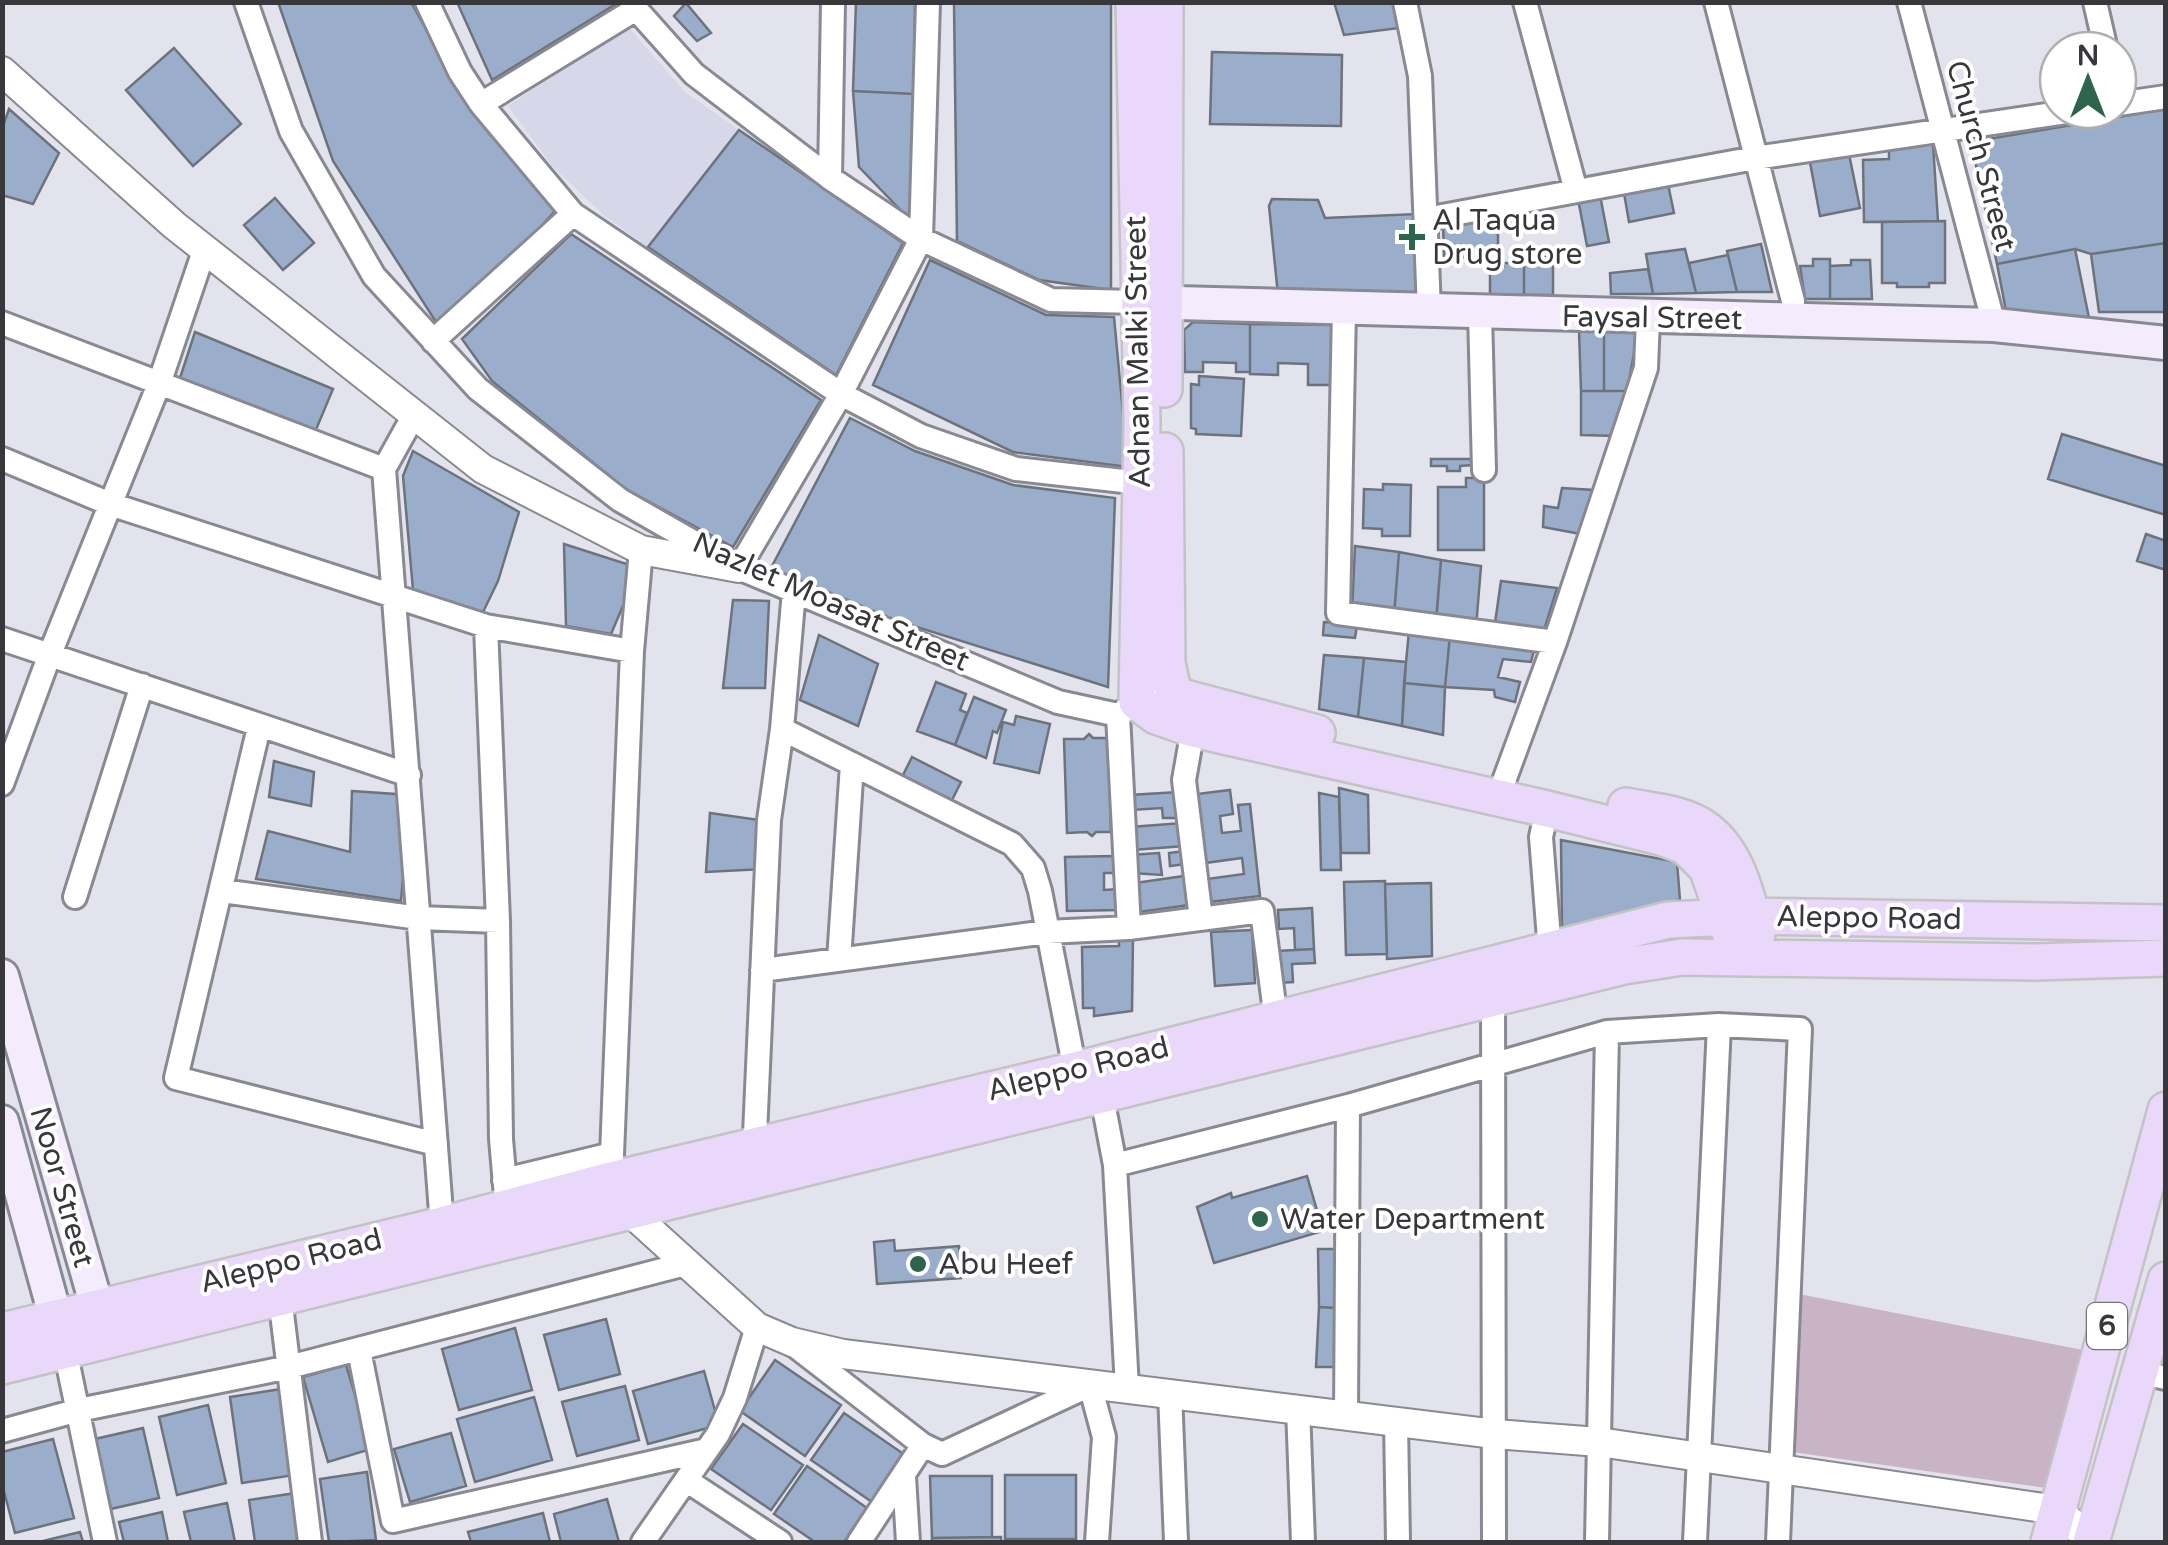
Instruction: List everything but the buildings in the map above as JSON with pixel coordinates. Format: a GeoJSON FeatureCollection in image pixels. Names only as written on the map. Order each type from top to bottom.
{"type":"FeatureCollection","features":[{"type":"Feature","properties":{"kind":"main road","name":"Adnan Malki Street"},"geometry":{"type":"LineString","coordinates":[[1134,2],[1167,663],[1174,695]]}},
{"type":"Feature","properties":{"kind":"main road","name":"Adnan Malki Street"},"geometry":{"type":"LineString","coordinates":[[1128,709],[1165,2]]}},
{"type":"Feature","properties":{"kind":"main road","name":"Faysal Street"},"geometry":{"type":"LineString","coordinates":[[1151,303],[1994,325],[2166,343]]}},
{"type":"Feature","properties":{"kind":"main road","name":"Nazlet Moasat Street"},"geometry":{"type":"LineString","coordinates":[[1174,695],[1504,781],[1676,816],[1707,829],[1737,870],[1739,916],[1751,959]]}},
{"type":"Feature","properties":{"kind":"main road","name":"Nazlet Moasat Street"},"geometry":{"type":"LineString","coordinates":[[1128,709],[1193,728],[1661,837],[1686,846],[1707,868],[1739,916]]}},
{"type":"Feature","properties":{"kind":"main road","name":"Aleppo Road"},"geometry":{"type":"LineString","coordinates":[[102,1324],[280,1297],[629,1211],[754,1163],[1075,1070],[1668,920],[1739,916],[2166,923]]}},
{"type":"Feature","properties":{"kind":"main road","name":"Aleppo Road"},"geometry":{"type":"LineString","coordinates":[[2,1366],[60,1334],[442,1225],[506,1194],[612,1167],[754,1163],[1102,1097],[1624,966],[1682,957],[2035,962],[2166,958]]}},
{"type":"Feature","properties":{"kind":"main road","name":"Noor Street"},"geometry":{"type":"LineString","coordinates":[[2,976],[102,1324]]}},
{"type":"Feature","properties":{"kind":"main road","name":"6"},"geometry":{"type":"LineString","coordinates":[[2053,1526],[2166,1110]]}},
{"type":"Feature","properties":{"kind":"main road","name":"Noor Street"},"geometry":{"type":"LineString","coordinates":[[2,1122],[60,1334]]}},
{"type":"Feature","properties":{"kind":"main road","name":"6"},"geometry":{"type":"LineString","coordinates":[[2092,1542],[2152,1375],[2165,1283]]}},
{"type":"Feature","properties":{"kind":"main road","name":"Aleppo Road"},"geometry":{"type":"LineString","coordinates":[[2,1331],[60,1334]]}},
{"type":"Feature","properties":{"kind":"street","name":"Nazlet Moasat Street"},"geometry":{"type":"LineString","coordinates":[[246,2],[291,131],[374,276],[478,390],[620,500],[739,568],[1058,702],[1128,709],[1174,695]]}},
{"type":"Feature","properties":{"kind":"street"},"geometry":{"type":"LineString","coordinates":[[427,2],[460,72],[481,104],[573,214],[841,394],[921,436],[1016,468],[1141,483]]}},
{"type":"Feature","properties":{"kind":"street"},"geometry":{"type":"LineString","coordinates":[[830,178],[833,2]]}},
{"type":"Feature","properties":{"kind":"street"},"geometry":{"type":"LineString","coordinates":[[5,80],[204,248],[482,469],[641,550],[739,568],[841,394],[921,239],[928,2]]}},
{"type":"Feature","properties":{"kind":"street"},"geometry":{"type":"LineString","coordinates":[[1405,2],[1420,76],[1429,311]]}},
{"type":"Feature","properties":{"kind":"street"},"geometry":{"type":"LineString","coordinates":[[1525,2],[1576,191]]}},
{"type":"Feature","properties":{"kind":"street"},"geometry":{"type":"LineString","coordinates":[[1716,2],[1793,301],[1792,321]]}},
{"type":"Feature","properties":{"kind":"street","name":"Church Street"},"geometry":{"type":"LineString","coordinates":[[1910,2],[1994,325]]}},
{"type":"Feature","properties":{"kind":"street"},"geometry":{"type":"LineString","coordinates":[[2096,2],[2102,30]]}},
{"type":"Feature","properties":{"kind":"street"},"geometry":{"type":"LineString","coordinates":[[481,104],[635,6],[694,74],[830,178],[921,239],[1051,300],[1151,303]]}},
{"type":"Feature","properties":{"kind":"street"},"geometry":{"type":"LineString","coordinates":[[2138,101],[2166,97]]}},
{"type":"Feature","properties":{"kind":"street"},"geometry":{"type":"LineString","coordinates":[[1426,219],[1755,158],[2038,116]]}},
{"type":"Feature","properties":{"kind":"street"},"geometry":{"type":"LineString","coordinates":[[434,341],[573,214]]}},
{"type":"Feature","properties":{"kind":"street"},"geometry":{"type":"LineString","coordinates":[[2,784],[158,384],[204,248]]}},
{"type":"Feature","properties":{"kind":"street"},"geometry":{"type":"LineString","coordinates":[[1344,309],[1338,613],[1554,642]]}},
{"type":"Feature","properties":{"kind":"street"},"geometry":{"type":"LineString","coordinates":[[1480,313],[1484,470]]}},
{"type":"Feature","properties":{"kind":"street"},"geometry":{"type":"LineString","coordinates":[[1504,781],[1646,368],[1648,318]]}},
{"type":"Feature","properties":{"kind":"street"},"geometry":{"type":"LineString","coordinates":[[2,323],[384,469]]}},
{"type":"Feature","properties":{"kind":"street"},"geometry":{"type":"LineString","coordinates":[[414,414],[384,469],[442,1225]]}},
{"type":"Feature","properties":{"kind":"street"},"geometry":{"type":"LineString","coordinates":[[2,459],[110,504],[486,626],[632,651]]}},
{"type":"Feature","properties":{"kind":"street"},"geometry":{"type":"LineString","coordinates":[[612,1167],[632,651],[641,550]]}},
{"type":"Feature","properties":{"kind":"street"},"geometry":{"type":"LineString","coordinates":[[754,1163],[770,820],[794,591]]}},
{"type":"Feature","properties":{"kind":"street"},"geometry":{"type":"LineString","coordinates":[[486,626],[498,922],[500,1138],[506,1194]]}},
{"type":"Feature","properties":{"kind":"street"},"geometry":{"type":"LineString","coordinates":[[2,640],[409,774]]}},
{"type":"Feature","properties":{"kind":"street"},"geometry":{"type":"LineString","coordinates":[[75,897],[142,686]]}},
{"type":"Feature","properties":{"kind":"street"},"geometry":{"type":"LineString","coordinates":[[1128,709],[1129,928]]}},
{"type":"Feature","properties":{"kind":"street"},"geometry":{"type":"LineString","coordinates":[[260,727],[176,1078],[436,1144]]}},
{"type":"Feature","properties":{"kind":"street"},"geometry":{"type":"LineString","coordinates":[[1193,728],[1184,780],[1202,919]]}},
{"type":"Feature","properties":{"kind":"street"},"geometry":{"type":"LineString","coordinates":[[782,729],[1012,844],[1032,868],[1040,890],[1075,1070],[1102,1097],[1115,1165],[1127,1388]]}},
{"type":"Feature","properties":{"kind":"street"},"geometry":{"type":"LineString","coordinates":[[839,960],[852,764]]}},
{"type":"Feature","properties":{"kind":"street"},"geometry":{"type":"LineString","coordinates":[[1547,809],[1541,837],[1550,952]]}},
{"type":"Feature","properties":{"kind":"street"},"geometry":{"type":"LineString","coordinates":[[222,891],[419,918],[498,922]]}},
{"type":"Feature","properties":{"kind":"street"},"geometry":{"type":"LineString","coordinates":[[762,970],[1047,932],[1129,928],[1262,911],[1276,1020]]}},
{"type":"Feature","properties":{"kind":"street"},"geometry":{"type":"LineString","coordinates":[[1493,999],[1494,1542]]}},
{"type":"Feature","properties":{"kind":"street"},"geometry":{"type":"LineString","coordinates":[[1115,1165],[1348,1106],[1607,1032],[1720,1025],[1800,1029],[1778,1542]]}},
{"type":"Feature","properties":{"kind":"street"},"geometry":{"type":"LineString","coordinates":[[1695,1542],[1720,1025]]}},
{"type":"Feature","properties":{"kind":"street"},"geometry":{"type":"LineString","coordinates":[[1597,1542],[1607,1032]]}},
{"type":"Feature","properties":{"kind":"street"},"geometry":{"type":"LineString","coordinates":[[1346,1415],[1348,1106]]}},
{"type":"Feature","properties":{"kind":"street"},"geometry":{"type":"LineString","coordinates":[[629,1211],[757,1327],[792,1342],[844,1354],[1495,1434],[1599,1442],[1781,1469],[2053,1526],[2092,1542]]}},
{"type":"Feature","properties":{"kind":"street"},"geometry":{"type":"LineString","coordinates":[[2,1430],[79,1410],[289,1368],[689,1263]]}},
{"type":"Feature","properties":{"kind":"street"},"geometry":{"type":"LineString","coordinates":[[280,1297],[310,1542]]}},
{"type":"Feature","properties":{"kind":"street"},"geometry":{"type":"LineString","coordinates":[[644,1542],[707,1450],[735,1398],[757,1327]]}},
{"type":"Feature","properties":{"kind":"street"},"geometry":{"type":"LineString","coordinates":[[60,1334],[105,1542]]}},
{"type":"Feature","properties":{"kind":"street"},"geometry":{"type":"LineString","coordinates":[[792,1342],[922,1445],[942,1454],[1090,1385]]}},
{"type":"Feature","properties":{"kind":"street"},"geometry":{"type":"LineString","coordinates":[[359,1350],[393,1521],[707,1450]]}},
{"type":"Feature","properties":{"kind":"street"},"geometry":{"type":"LineString","coordinates":[[1090,1385],[1104,1436],[1098,1542]]}},
{"type":"Feature","properties":{"kind":"street"},"geometry":{"type":"LineString","coordinates":[[1170,1393],[1176,1542]]}},
{"type":"Feature","properties":{"kind":"street"},"geometry":{"type":"LineString","coordinates":[[1298,1408],[1304,1542]]}},
{"type":"Feature","properties":{"kind":"street"},"geometry":{"type":"LineString","coordinates":[[1396,1422],[1398,1542]]}},
{"type":"Feature","properties":{"kind":"street"},"geometry":{"type":"LineString","coordinates":[[860,1542],[922,1445]]}},
{"type":"Feature","properties":{"kind":"street"},"geometry":{"type":"LineString","coordinates":[[904,1478],[908,1542]]}},
{"type":"Feature","properties":{"kind":"street"},"geometry":{"type":"LineString","coordinates":[[686,1480],[780,1542]]}},
{"type":"Feature","properties":{"kind":"shaded area"},"geometry":{"type":"Polygon","coordinates":[[[628,27],[685,92],[739,130],[648,247],[605,216],[553,167],[508,106],[628,27]]]}},
{"type":"Feature","properties":{"kind":"shaded area"},"geometry":{"type":"Polygon","coordinates":[[[1799,1294],[2083,1350],[2047,1488],[1792,1452],[1799,1294]]]}},
{"type":"Feature","properties":{"kind":"place","name":"Al Taqua Drug store"},"geometry":{"type":"Point","coordinates":[1412,237]}},
{"type":"Feature","properties":{"kind":"place","name":"Water Department"},"geometry":{"type":"Point","coordinates":[1260,1219]}},
{"type":"Feature","properties":{"kind":"place","name":"Abu Heef"},"geometry":{"type":"Point","coordinates":[918,1264]}}]}
